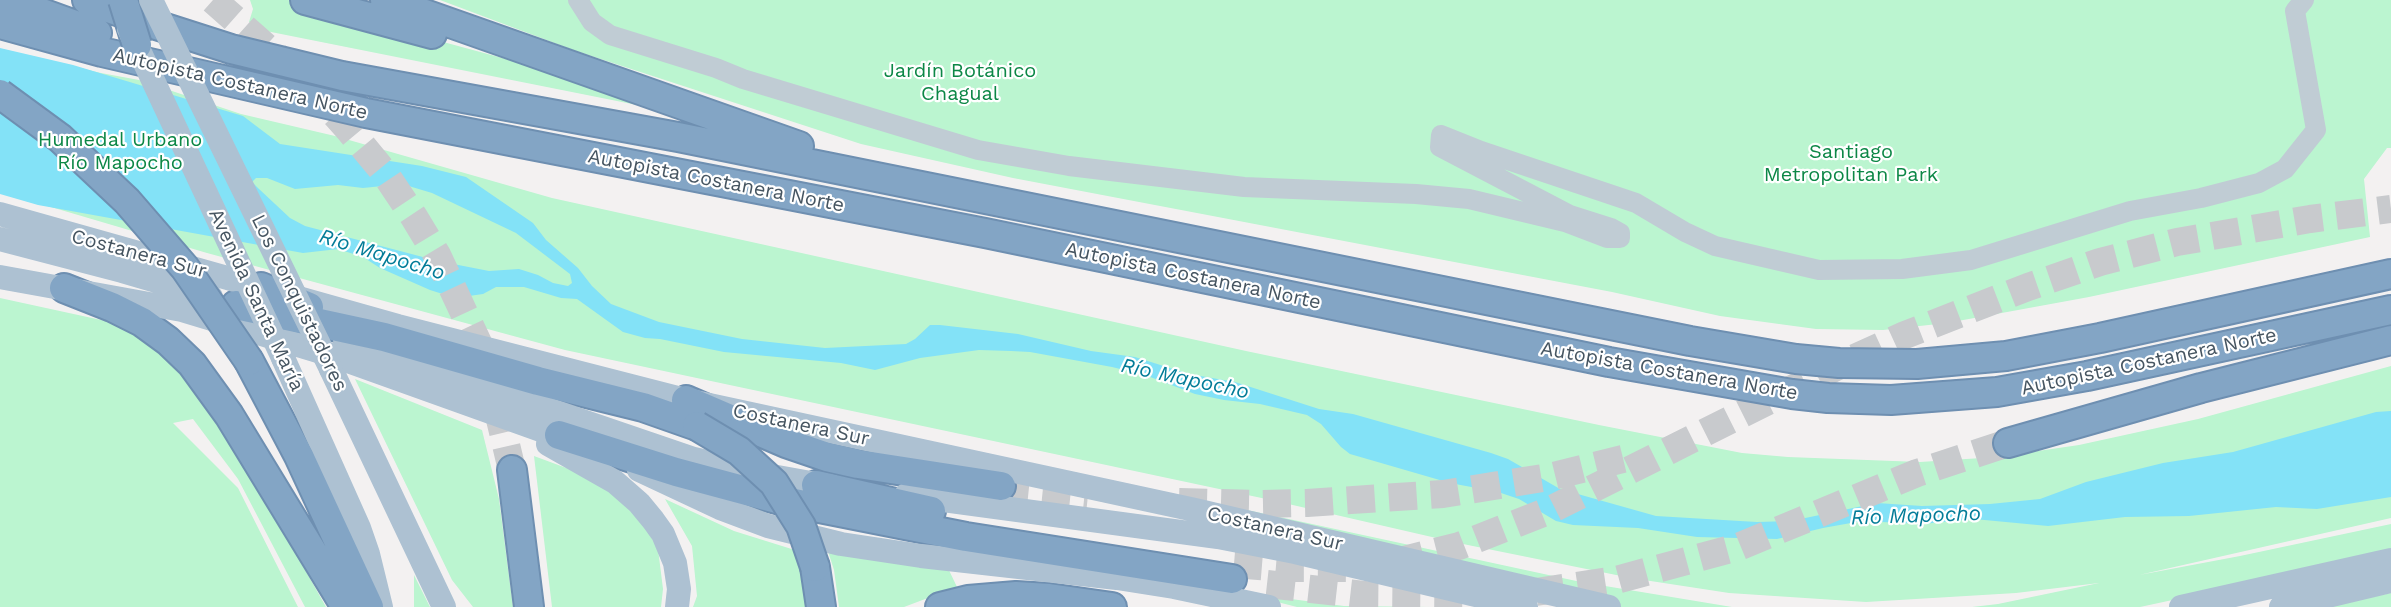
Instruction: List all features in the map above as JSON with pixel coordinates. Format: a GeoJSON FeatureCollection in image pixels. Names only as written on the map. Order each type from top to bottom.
{"type":"FeatureCollection","features":[{"type":"Feature","properties":{"kind":"highway"},"geometry":{"type":"LineString","coordinates":[[6,0],[93,31],[204,76]]}},
{"type":"Feature","properties":{"kind":"highway","name":"Autopista Costanera Norte"},"geometry":{"type":"LineString","coordinates":[[87,0],[231,49],[342,76],[678,137],[1709,345],[1785,358],[1839,363],[1917,364],[2006,356],[2110,336],[2391,274]]}},
{"type":"Feature","properties":{"kind":"highway"},"geometry":{"type":"LineString","coordinates":[[123,0],[137,45]]}},
{"type":"Feature","properties":{"kind":"highway"},"geometry":{"type":"LineString","coordinates":[[304,0],[425,32],[560,62]]}},
{"type":"Feature","properties":{"kind":"highway"},"geometry":{"type":"LineString","coordinates":[[385,0],[894,180]]}},
{"type":"Feature","properties":{"kind":"highway","name":"Autopista Costanera Norte"},"geometry":{"type":"LineString","coordinates":[[0,24],[204,76],[366,113],[985,233],[1609,362],[1751,389],[1828,398],[1926,399],[2042,385],[2391,310]]}},
{"type":"Feature","properties":{"kind":"highway"},"geometry":{"type":"LineString","coordinates":[[0,94],[60,138],[127,201],[185,268],[249,361],[299,456],[369,607]]}},
{"type":"Feature","properties":{"kind":"highway"},"geometry":{"type":"LineString","coordinates":[[64,288],[142,322],[168,341],[192,364],[229,415],[346,607]]}},
{"type":"Feature","properties":{"kind":"highway"},"geometry":{"type":"LineString","coordinates":[[261,288],[384,337]]}},
{"type":"Feature","properties":{"kind":"highway"},"geometry":{"type":"LineString","coordinates":[[236,305],[384,337],[538,381],[643,407],[697,426],[739,451],[774,483],[801,526],[815,567],[820,607]]}},
{"type":"Feature","properties":{"kind":"highway"},"geometry":{"type":"LineString","coordinates":[[2008,443],[2190,391],[2391,340]]}},
{"type":"Feature","properties":{"kind":"highway"},"geometry":{"type":"LineString","coordinates":[[686,400],[786,443],[827,457],[858,464],[1001,486]]}},
{"type":"Feature","properties":{"kind":"highway"},"geometry":{"type":"LineString","coordinates":[[559,435],[676,472],[784,501],[966,537],[1233,572],[1037,533],[816,485]]}},
{"type":"Feature","properties":{"kind":"highway"},"geometry":{"type":"LineString","coordinates":[[512,470],[531,607]]}},
{"type":"Feature","properties":{"kind":"highway"},"geometry":{"type":"LineString","coordinates":[[940,607],[968,600],[1016,596],[1112,607]]}},
{"type":"Feature","properties":{"kind":"main road","name":"Avenida Santa María"},"geometry":{"type":"LineString","coordinates":[[114,0],[283,358],[360,528],[376,580],[381,607]]}},
{"type":"Feature","properties":{"kind":"main road","name":"Los Conquistadores"},"geometry":{"type":"LineString","coordinates":[[151,0],[444,607]]}},
{"type":"Feature","properties":{"kind":"main road","name":"Costanera Sur"},"geometry":{"type":"LineString","coordinates":[[0,214],[398,326],[686,400],[1206,513],[1609,607]]}},
{"type":"Feature","properties":{"kind":"main road","name":"Costanera Sur"},"geometry":{"type":"LineString","coordinates":[[0,239],[122,271],[236,305],[447,373],[650,445],[744,471],[816,485],[1027,510],[1218,537],[1295,552],[1526,607]]}},
{"type":"Feature","properties":{"kind":"main road"},"geometry":{"type":"LineString","coordinates":[[0,277],[182,310],[331,355],[485,411],[559,435],[720,508],[768,526],[809,536],[921,556],[1117,578],[1174,587],[1269,607]]}},
{"type":"Feature","properties":{"kind":"main road"},"geometry":{"type":"LineString","coordinates":[[485,411],[599,471],[639,502],[663,534],[670,548],[678,574],[677,607]]}},
{"type":"Feature","properties":{"kind":"main road"},"geometry":{"type":"LineString","coordinates":[[2181,607],[2391,560]]}},
{"type":"Feature","properties":{"kind":"main road"},"geometry":{"type":"LineString","coordinates":[[2281,607],[2391,581]]}},
{"type":"Feature","properties":{"kind":"main road"},"geometry":{"type":"LineString","coordinates":[[433,583],[450,607]]}},
{"type":"Feature","properties":{"kind":"street"},"geometry":{"type":"LineString","coordinates":[[578,0],[592,22],[610,35],[716,68],[743,80],[978,150],[1069,166],[1244,187],[1416,194],[1469,199],[1565,222],[1607,238],[1620,238],[1620,233],[1611,228],[1570,215],[1440,147],[1441,135],[1481,151],[1636,203],[1685,232],[1715,246],[1819,270],[1902,269],[1971,260],[2130,211],[2201,198],[2259,183],[2285,169],[2316,130],[2295,11],[2304,0]]}},
{"type":"Feature","properties":{"kind":"green space"},"geometry":{"type":"Polygon","coordinates":[[[250,0],[288,0],[569,76],[639,100],[637,105],[261,30],[249,22],[253,9],[250,0]]]}},
{"type":"Feature","properties":{"kind":"green space","name":"Santiago Metropolitan Park"},"geometry":{"type":"Polygon","coordinates":[[[440,0],[2391,0],[2391,148],[2387,148],[2364,179],[2370,237],[2089,297],[1947,323],[1883,330],[1816,329],[1720,316],[1612,292],[1013,178],[861,144],[573,50],[440,0]]]}},
{"type":"Feature","properties":{"kind":"green space","name":"Humedal Urbano Río Mapocho"},"geometry":{"type":"Polygon","coordinates":[[[0,49],[139,80],[241,114],[335,136],[552,198],[1246,351],[1742,453],[1920,462],[1997,457],[2079,445],[2198,419],[2391,366],[2391,518],[2139,575],[2391,524],[2391,553],[2140,607],[1972,607],[1998,604],[2099,583],[2016,593],[1866,602],[1729,593],[1631,578],[1458,543],[1271,500],[565,350],[207,253],[0,192],[0,49]]]}},
{"type":"Feature","properties":{"kind":"green space"},"geometry":{"type":"Polygon","coordinates":[[[0,298],[115,323],[138,334],[156,348],[198,392],[275,516],[326,607],[305,607],[238,479],[193,419],[173,423],[238,488],[298,607],[0,607],[0,298]]]}},
{"type":"Feature","properties":{"kind":"green space"},"geometry":{"type":"Polygon","coordinates":[[[355,379],[482,430],[499,499],[513,607],[473,607],[452,580],[355,379]]]}},
{"type":"Feature","properties":{"kind":"green space"},"geometry":{"type":"Polygon","coordinates":[[[534,456],[596,479],[634,508],[658,549],[663,589],[661,607],[552,607],[534,456]]]}},
{"type":"Feature","properties":{"kind":"green space"},"geometry":{"type":"Polygon","coordinates":[[[665,499],[734,531],[798,551],[807,607],[693,607],[697,596],[692,546],[665,499]]]}},
{"type":"Feature","properties":{"kind":"green space"},"geometry":{"type":"Polygon","coordinates":[[[1210,502],[1581,582],[1732,607],[1570,607],[1210,502]]]}},
{"type":"Feature","properties":{"kind":"green space"},"geometry":{"type":"Polygon","coordinates":[[[827,548],[946,564],[957,587],[904,607],[839,607],[834,570],[827,548]]]}},
{"type":"Feature","properties":{"kind":"green space"},"geometry":{"type":"Polygon","coordinates":[[[414,575],[430,607],[414,607],[414,575]]]}},
{"type":"Feature","properties":{"kind":"green space"},"geometry":{"type":"Polygon","coordinates":[[[1238,592],[1344,606],[1431,607],[1297,607],[1238,592]]]}},
{"type":"Feature","properties":{"kind":"green space"},"geometry":{"type":"Polygon","coordinates":[[[2391,593],[2391,607],[2326,607],[2391,593]]]}},
{"type":"Feature","properties":{"kind":"water","name":"Río Mapocho"},"geometry":{"type":"Polygon","coordinates":[[[0,48],[73,65],[243,116],[280,144],[422,166],[466,177],[533,223],[546,240],[578,268],[592,286],[611,304],[659,322],[742,339],[825,348],[906,344],[930,325],[1018,334],[1091,351],[1135,357],[1189,374],[1235,382],[1319,409],[1353,414],[1491,453],[1508,459],[1560,489],[1656,516],[1757,522],[1791,521],[1877,503],[1922,506],[1990,504],[2040,499],[2086,482],[2163,463],[2233,452],[2376,412],[2391,411],[2391,497],[2317,509],[2276,507],[2189,516],[2125,517],[2048,526],[1974,519],[1922,524],[1862,521],[1777,539],[1697,537],[1638,528],[1573,525],[1556,521],[1519,499],[1498,492],[1450,483],[1350,454],[1321,424],[1307,415],[1260,404],[1195,394],[1145,375],[1112,367],[1030,352],[979,350],[920,358],[875,370],[841,363],[724,352],[623,332],[577,299],[561,298],[524,287],[496,287],[483,294],[449,296],[380,268],[363,257],[338,249],[303,253],[38,205],[0,194],[0,48]],[[256,178],[252,182],[290,218],[305,226],[438,261],[489,271],[519,269],[553,283],[568,286],[572,283],[570,274],[516,233],[432,193],[402,184],[363,188],[338,185],[295,189],[267,178],[256,178]]]}},
{"type":"Feature","properties":{"kind":"tunnel"},"geometry":{"type":"LineString","coordinates":[[213,0],[311,87],[384,172],[414,217],[437,255],[479,345],[494,394],[512,470]]}},
{"type":"Feature","properties":{"kind":"tunnel"},"geometry":{"type":"LineString","coordinates":[[1396,562],[1459,546],[1548,511],[1846,362],[1905,335],[2028,287],[2100,262],[2177,242],[2310,219],[2391,209]]}},
{"type":"Feature","properties":{"kind":"tunnel"},"geometry":{"type":"LineString","coordinates":[[1536,592],[1616,580],[1738,547],[1917,473],[2008,443]]}},
{"type":"Feature","properties":{"kind":"tunnel"},"geometry":{"type":"LineString","coordinates":[[1179,502],[1307,503],[1443,494],[1549,477],[1627,458]]}},
{"type":"Feature","properties":{"kind":"tunnel"},"geometry":{"type":"LineString","coordinates":[[1001,486],[1088,495]]}},
{"type":"Feature","properties":{"kind":"tunnel"},"geometry":{"type":"LineString","coordinates":[[1234,564],[1283,568],[1354,568]]}},
{"type":"Feature","properties":{"kind":"tunnel"},"geometry":{"type":"LineString","coordinates":[[1267,584],[1373,596],[1475,597]]}},
{"type":"Feature","properties":{"kind":"park label","name":"Jardín Botánico Chagual"},"geometry":{"type":"Point","coordinates":[960,82]}}]}
